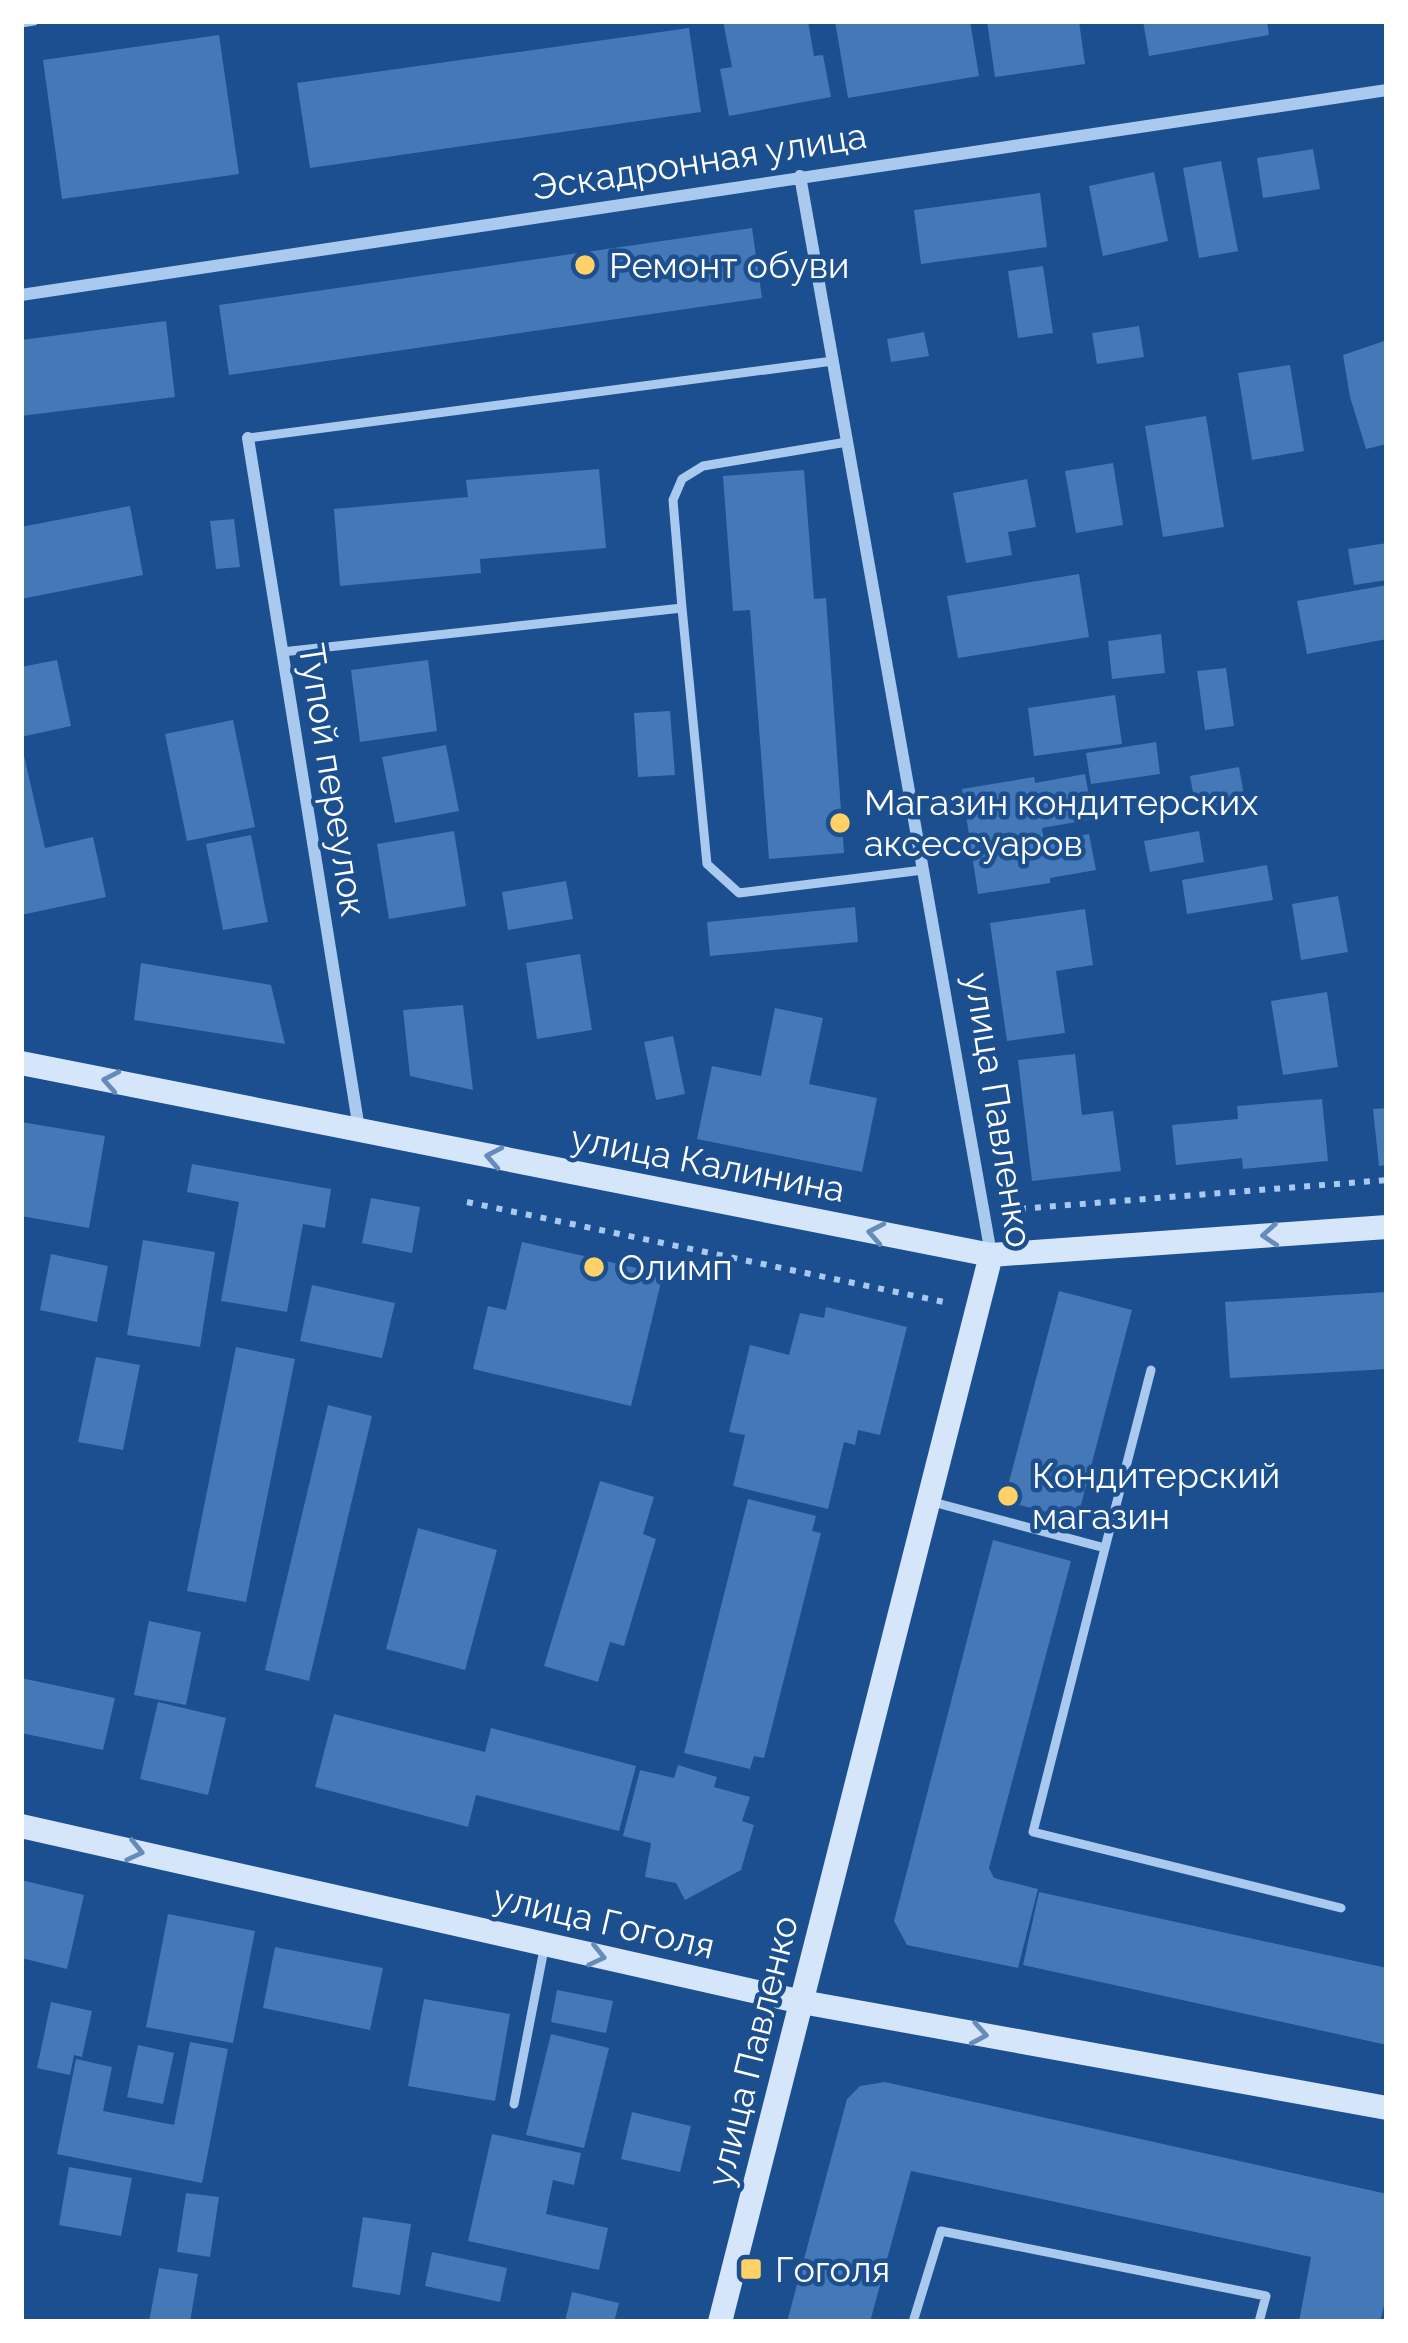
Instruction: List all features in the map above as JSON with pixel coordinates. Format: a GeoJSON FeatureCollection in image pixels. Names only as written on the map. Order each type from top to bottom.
{"type":"FeatureCollection","features":[{"type":"Feature","properties":{"kind":"main road","name":"улица Калинина"},"geometry":{"type":"LineString","coordinates":[[21,1063],[991,1256],[1387,1226]]}},
{"type":"Feature","properties":{"kind":"main road","name":"улица Павленко"},"geometry":{"type":"LineString","coordinates":[[720,2322],[991,1256]]}},
{"type":"Feature","properties":{"kind":"main road","name":"улица Гоголя"},"geometry":{"type":"LineString","coordinates":[[21,1826],[802,2002],[1387,2108]]}},
{"type":"Feature","properties":{"kind":"street","name":"Эскадронная улица"},"geometry":{"type":"LineString","coordinates":[[21,295],[1387,90]]}},
{"type":"Feature","properties":{"kind":"street","name":"улица Павленко"},"geometry":{"type":"LineString","coordinates":[[800,176],[991,1256]]}},
{"type":"Feature","properties":{"kind":"street","name":"Тупой переулок"},"geometry":{"type":"LineString","coordinates":[[248,438],[359,1130]]}},
{"type":"Feature","properties":{"kind":"lane"},"geometry":{"type":"LineString","coordinates":[[21,23],[34,21]]}},
{"type":"Feature","properties":{"kind":"lane"},"geometry":{"type":"LineString","coordinates":[[248,438],[833,361]]}},
{"type":"Feature","properties":{"kind":"lane"},"geometry":{"type":"LineString","coordinates":[[848,442],[703,466],[682,479],[673,500],[707,864],[739,893],[923,870]]}},
{"type":"Feature","properties":{"kind":"lane"},"geometry":{"type":"LineString","coordinates":[[282,652],[682,608]]}},
{"type":"Feature","properties":{"kind":"lane"},"geometry":{"type":"LineString","coordinates":[[1151,1370],[1033,1832],[1341,1908]]}},
{"type":"Feature","properties":{"kind":"lane"},"geometry":{"type":"LineString","coordinates":[[929,1501],[1106,1548]]}},
{"type":"Feature","properties":{"kind":"lane"},"geometry":{"type":"LineString","coordinates":[[514,2104],[545,1944]]}},
{"type":"Feature","properties":{"kind":"lane"},"geometry":{"type":"LineString","coordinates":[[913,2322],[941,2231],[1266,2296],[1259,2322]]}},
{"type":"Feature","properties":{"kind":"path"},"geometry":{"type":"LineString","coordinates":[[983,1211],[1387,1180]]}},
{"type":"Feature","properties":{"kind":"path"},"geometry":{"type":"LineString","coordinates":[[466,1202],[944,1302]]}},
{"type":"Feature","properties":{"kind":"building"},"geometry":{"type":"Polygon","coordinates":[[[723,21],[808,21],[814,56],[823,55],[831,97],[729,116],[720,69],[732,67],[723,21]]]}},
{"type":"Feature","properties":{"kind":"building"},"geometry":{"type":"Polygon","coordinates":[[[835,21],[970,21],[979,76],[848,98],[835,21]]]}},
{"type":"Feature","properties":{"kind":"building"},"geometry":{"type":"Polygon","coordinates":[[[987,21],[1079,21],[1085,64],[995,77],[987,21]]]}},
{"type":"Feature","properties":{"kind":"building"},"geometry":{"type":"Polygon","coordinates":[[[1143,21],[1267,21],[1269,35],[1149,56],[1143,21]]]}},
{"type":"Feature","properties":{"kind":"building"},"geometry":{"type":"Polygon","coordinates":[[[689,28],[701,112],[310,168],[297,83],[689,28]]]}},
{"type":"Feature","properties":{"kind":"building"},"geometry":{"type":"Polygon","coordinates":[[[219,35],[239,174],[62,199],[43,60],[219,35]]]}},
{"type":"Feature","properties":{"kind":"building"},"geometry":{"type":"Polygon","coordinates":[[[1313,149],[1320,189],[1263,198],[1257,158],[1313,149]]]}},
{"type":"Feature","properties":{"kind":"building"},"geometry":{"type":"Polygon","coordinates":[[[1221,161],[1238,251],[1199,258],[1183,168],[1221,161]]]}},
{"type":"Feature","properties":{"kind":"building"},"geometry":{"type":"Polygon","coordinates":[[[1154,172],[1168,241],[1103,256],[1089,186],[1154,172]]]}},
{"type":"Feature","properties":{"kind":"building"},"geometry":{"type":"Polygon","coordinates":[[[1040,193],[1047,247],[921,264],[914,210],[1040,193]]]}},
{"type":"Feature","properties":{"kind":"building"},"geometry":{"type":"Polygon","coordinates":[[[752,228],[762,298],[229,375],[219,305],[752,228]]]}},
{"type":"Feature","properties":{"kind":"building"},"geometry":{"type":"Polygon","coordinates":[[[1043,266],[1053,333],[1018,338],[1008,271],[1043,266]]]}},
{"type":"Feature","properties":{"kind":"building"},"geometry":{"type":"Polygon","coordinates":[[[166,321],[175,397],[21,416],[21,340],[166,321]]]}},
{"type":"Feature","properties":{"kind":"building"},"geometry":{"type":"Polygon","coordinates":[[[1139,326],[1144,357],[1097,364],[1092,333],[1139,326]]]}},
{"type":"Feature","properties":{"kind":"building"},"geometry":{"type":"Polygon","coordinates":[[[924,332],[929,356],[891,362],[887,339],[924,332]]]}},
{"type":"Feature","properties":{"kind":"building"},"geometry":{"type":"Polygon","coordinates":[[[1387,340],[1387,444],[1366,449],[1343,355],[1387,340]]]}},
{"type":"Feature","properties":{"kind":"building"},"geometry":{"type":"Polygon","coordinates":[[[1290,365],[1304,451],[1252,460],[1238,373],[1290,365]]]}},
{"type":"Feature","properties":{"kind":"building"},"geometry":{"type":"Polygon","coordinates":[[[1206,416],[1224,527],[1163,537],[1145,426],[1206,416]]]}},
{"type":"Feature","properties":{"kind":"building"},"geometry":{"type":"Polygon","coordinates":[[[1113,463],[1123,525],[1076,533],[1065,471],[1113,463]]]}},
{"type":"Feature","properties":{"kind":"building"},"geometry":{"type":"Polygon","coordinates":[[[599,469],[606,548],[480,559],[481,573],[340,586],[334,509],[468,497],[466,480],[599,469]]]}},
{"type":"Feature","properties":{"kind":"building"},"geometry":{"type":"Polygon","coordinates":[[[804,470],[814,599],[826,598],[844,853],[769,859],[750,610],[733,611],[723,476],[804,470]]]}},
{"type":"Feature","properties":{"kind":"building"},"geometry":{"type":"Polygon","coordinates":[[[1027,479],[1036,527],[1008,532],[1012,555],[966,563],[953,493],[1027,479]]]}},
{"type":"Feature","properties":{"kind":"building"},"geometry":{"type":"Polygon","coordinates":[[[130,506],[143,575],[21,599],[21,527],[130,506]]]}},
{"type":"Feature","properties":{"kind":"building"},"geometry":{"type":"Polygon","coordinates":[[[234,519],[240,567],[216,569],[210,521],[234,519]]]}},
{"type":"Feature","properties":{"kind":"building"},"geometry":{"type":"Polygon","coordinates":[[[1387,543],[1387,580],[1354,585],[1348,549],[1387,543]]]}},
{"type":"Feature","properties":{"kind":"building"},"geometry":{"type":"Polygon","coordinates":[[[1079,574],[1089,637],[958,658],[947,596],[1079,574]]]}},
{"type":"Feature","properties":{"kind":"building"},"geometry":{"type":"Polygon","coordinates":[[[1387,585],[1387,639],[1307,654],[1297,601],[1387,585]]]}},
{"type":"Feature","properties":{"kind":"building"},"geometry":{"type":"Polygon","coordinates":[[[1161,634],[1165,673],[1112,679],[1108,641],[1161,634]]]}},
{"type":"Feature","properties":{"kind":"building"},"geometry":{"type":"Polygon","coordinates":[[[57,660],[71,726],[21,737],[21,667],[57,660]]]}},
{"type":"Feature","properties":{"kind":"building"},"geometry":{"type":"Polygon","coordinates":[[[428,660],[437,731],[360,742],[351,670],[428,660]]]}},
{"type":"Feature","properties":{"kind":"building"},"geometry":{"type":"Polygon","coordinates":[[[1226,668],[1234,726],[1205,730],[1197,671],[1226,668]]]}},
{"type":"Feature","properties":{"kind":"building"},"geometry":{"type":"Polygon","coordinates":[[[1115,695],[1122,744],[1034,756],[1028,708],[1115,695]]]}},
{"type":"Feature","properties":{"kind":"building"},"geometry":{"type":"Polygon","coordinates":[[[670,711],[675,775],[638,777],[634,713],[670,711]]]}},
{"type":"Feature","properties":{"kind":"building"},"geometry":{"type":"Polygon","coordinates":[[[233,720],[255,827],[187,841],[165,734],[233,720]]]}},
{"type":"Feature","properties":{"kind":"building"},"geometry":{"type":"Polygon","coordinates":[[[21,742],[45,848],[93,837],[106,897],[21,915],[21,742]]]}},
{"type":"Feature","properties":{"kind":"building"},"geometry":{"type":"Polygon","coordinates":[[[1156,742],[1160,774],[1091,784],[1086,753],[1156,742]]]}},
{"type":"Feature","properties":{"kind":"building"},"geometry":{"type":"Polygon","coordinates":[[[446,745],[459,811],[395,823],[382,757],[446,745]]]}},
{"type":"Feature","properties":{"kind":"building"},"geometry":{"type":"Polygon","coordinates":[[[1239,767],[1245,801],[1196,809],[1190,776],[1239,767]]]}},
{"type":"Feature","properties":{"kind":"building"},"geometry":{"type":"Polygon","coordinates":[[[1085,774],[1093,819],[1042,828],[1044,842],[1089,834],[1096,870],[978,894],[962,789],[1085,774]]]}},
{"type":"Feature","properties":{"kind":"building"},"geometry":{"type":"Polygon","coordinates":[[[454,831],[466,906],[389,919],[377,844],[454,831]]]}},
{"type":"Feature","properties":{"kind":"building"},"geometry":{"type":"Polygon","coordinates":[[[1199,831],[1204,862],[1150,872],[1144,841],[1199,831]]]}},
{"type":"Feature","properties":{"kind":"building"},"geometry":{"type":"Polygon","coordinates":[[[251,835],[268,922],[223,930],[206,844],[251,835]]]}},
{"type":"Feature","properties":{"kind":"building"},"geometry":{"type":"Polygon","coordinates":[[[1267,865],[1273,900],[1187,914],[1182,880],[1267,865]]]}},
{"type":"Feature","properties":{"kind":"building"},"geometry":{"type":"Polygon","coordinates":[[[566,881],[573,919],[508,930],[502,892],[566,881]]]}},
{"type":"Feature","properties":{"kind":"building"},"geometry":{"type":"Polygon","coordinates":[[[1338,896],[1348,952],[1301,960],[1292,904],[1338,896]]]}},
{"type":"Feature","properties":{"kind":"building"},"geometry":{"type":"Polygon","coordinates":[[[855,907],[858,942],[710,956],[707,922],[855,907]]]}},
{"type":"Feature","properties":{"kind":"building"},"geometry":{"type":"Polygon","coordinates":[[[1085,909],[1093,965],[1056,971],[1065,1033],[1007,1041],[990,923],[1085,909]]]}},
{"type":"Feature","properties":{"kind":"building"},"geometry":{"type":"Polygon","coordinates":[[[580,954],[592,1030],[537,1039],[526,963],[580,954]]]}},
{"type":"Feature","properties":{"kind":"building"},"geometry":{"type":"Polygon","coordinates":[[[141,963],[271,985],[285,1044],[134,1020],[141,963]]]}},
{"type":"Feature","properties":{"kind":"building"},"geometry":{"type":"Polygon","coordinates":[[[1327,992],[1338,1067],[1283,1075],[1271,1001],[1327,992]]]}},
{"type":"Feature","properties":{"kind":"building"},"geometry":{"type":"Polygon","coordinates":[[[463,1005],[473,1090],[410,1076],[403,1010],[463,1005]]]}},
{"type":"Feature","properties":{"kind":"building"},"geometry":{"type":"Polygon","coordinates":[[[775,1008],[823,1018],[809,1084],[877,1098],[862,1172],[697,1139],[712,1066],[761,1076],[775,1008]]]}},
{"type":"Feature","properties":{"kind":"building"},"geometry":{"type":"Polygon","coordinates":[[[673,1036],[685,1094],[656,1100],[644,1042],[673,1036]]]}},
{"type":"Feature","properties":{"kind":"building"},"geometry":{"type":"Polygon","coordinates":[[[1075,1054],[1082,1115],[1113,1111],[1121,1171],[1032,1181],[1018,1060],[1075,1054]]]}},
{"type":"Feature","properties":{"kind":"building"},"geometry":{"type":"Polygon","coordinates":[[[1322,1099],[1328,1161],[1243,1169],[1242,1158],[1176,1165],[1172,1125],[1238,1119],[1237,1106],[1322,1099]]]}},
{"type":"Feature","properties":{"kind":"building"},"geometry":{"type":"Polygon","coordinates":[[[1387,1108],[1387,1165],[1379,1166],[1373,1109],[1387,1108]]]}},
{"type":"Feature","properties":{"kind":"building"},"geometry":{"type":"Polygon","coordinates":[[[21,1122],[105,1136],[89,1228],[21,1216],[21,1122]]]}},
{"type":"Feature","properties":{"kind":"building"},"geometry":{"type":"Polygon","coordinates":[[[192,1164],[331,1189],[325,1228],[303,1224],[287,1312],[221,1301],[239,1202],[187,1192],[192,1164]]]}},
{"type":"Feature","properties":{"kind":"building"},"geometry":{"type":"Polygon","coordinates":[[[371,1198],[420,1207],[412,1253],[362,1243],[371,1198]]]}},
{"type":"Feature","properties":{"kind":"building"},"geometry":{"type":"Polygon","coordinates":[[[143,1240],[215,1252],[200,1347],[127,1335],[143,1240]]]}},
{"type":"Feature","properties":{"kind":"building"},"geometry":{"type":"Polygon","coordinates":[[[522,1242],[663,1274],[631,1406],[473,1369],[488,1306],[506,1310],[522,1242]]]}},
{"type":"Feature","properties":{"kind":"building"},"geometry":{"type":"Polygon","coordinates":[[[51,1254],[108,1266],[97,1322],[40,1310],[51,1254]]]}},
{"type":"Feature","properties":{"kind":"building"},"geometry":{"type":"Polygon","coordinates":[[[312,1285],[395,1303],[382,1358],[300,1341],[312,1285]]]}},
{"type":"Feature","properties":{"kind":"building"},"geometry":{"type":"Polygon","coordinates":[[[1059,1291],[1132,1310],[1077,1520],[1004,1501],[1059,1291]]]}},
{"type":"Feature","properties":{"kind":"building"},"geometry":{"type":"Polygon","coordinates":[[[1387,1292],[1387,1369],[1230,1378],[1225,1302],[1387,1292]]]}},
{"type":"Feature","properties":{"kind":"building"},"geometry":{"type":"Polygon","coordinates":[[[826,1307],[907,1327],[880,1435],[858,1430],[855,1445],[844,1442],[828,1509],[733,1486],[745,1435],[729,1432],[750,1345],[789,1355],[800,1313],[824,1318],[826,1307]]]}},
{"type":"Feature","properties":{"kind":"building"},"geometry":{"type":"Polygon","coordinates":[[[236,1347],[295,1359],[246,1602],[187,1591],[236,1347]]]}},
{"type":"Feature","properties":{"kind":"building"},"geometry":{"type":"Polygon","coordinates":[[[96,1357],[140,1365],[123,1450],[78,1442],[96,1357]]]}},
{"type":"Feature","properties":{"kind":"building"},"geometry":{"type":"Polygon","coordinates":[[[328,1405],[372,1416],[309,1681],[265,1670],[328,1405]]]}},
{"type":"Feature","properties":{"kind":"building"},"geometry":{"type":"Polygon","coordinates":[[[600,1481],[654,1497],[643,1534],[656,1539],[624,1646],[610,1642],[598,1682],[544,1666],[600,1481]]]}},
{"type":"Feature","properties":{"kind":"building"},"geometry":{"type":"Polygon","coordinates":[[[748,1499],[816,1516],[812,1531],[821,1533],[764,1758],[754,1756],[750,1769],[684,1753],[748,1499]]]}},
{"type":"Feature","properties":{"kind":"building"},"geometry":{"type":"Polygon","coordinates":[[[418,1528],[497,1550],[465,1670],[386,1649],[418,1528]]]}},
{"type":"Feature","properties":{"kind":"building"},"geometry":{"type":"Polygon","coordinates":[[[993,1540],[1071,1561],[989,1868],[994,1878],[1038,1889],[1018,1968],[907,1945],[894,1921],[993,1540]]]}},
{"type":"Feature","properties":{"kind":"building"},"geometry":{"type":"Polygon","coordinates":[[[149,1621],[201,1632],[186,1705],[134,1695],[149,1621]]]}},
{"type":"Feature","properties":{"kind":"building"},"geometry":{"type":"Polygon","coordinates":[[[21,1678],[115,1698],[103,1750],[21,1733],[21,1678]]]}},
{"type":"Feature","properties":{"kind":"building"},"geometry":{"type":"Polygon","coordinates":[[[158,1702],[226,1718],[208,1795],[140,1779],[158,1702]]]}},
{"type":"Feature","properties":{"kind":"building"},"geometry":{"type":"Polygon","coordinates":[[[334,1714],[485,1752],[491,1728],[636,1766],[619,1831],[476,1795],[468,1827],[315,1787],[334,1714]]]}},
{"type":"Feature","properties":{"kind":"building"},"geometry":{"type":"Polygon","coordinates":[[[678,1765],[717,1777],[714,1787],[750,1797],[742,1821],[754,1825],[741,1870],[685,1900],[676,1883],[645,1877],[651,1843],[623,1836],[640,1770],[674,1778],[678,1765]]]}},
{"type":"Feature","properties":{"kind":"building"},"geometry":{"type":"Polygon","coordinates":[[[21,1880],[84,1895],[67,1969],[21,1958],[21,1880]]]}},
{"type":"Feature","properties":{"kind":"building"},"geometry":{"type":"Polygon","coordinates":[[[1039,1892],[1387,1968],[1387,2045],[1023,1965],[1039,1892]]]}},
{"type":"Feature","properties":{"kind":"building"},"geometry":{"type":"Polygon","coordinates":[[[168,1914],[255,1931],[233,2043],[146,2027],[168,1914]]]}},
{"type":"Feature","properties":{"kind":"building"},"geometry":{"type":"Polygon","coordinates":[[[275,1947],[383,1968],[370,2030],[263,2008],[275,1947]]]}},
{"type":"Feature","properties":{"kind":"building"},"geometry":{"type":"Polygon","coordinates":[[[557,1990],[613,2001],[606,2033],[551,2022],[557,1990]]]}},
{"type":"Feature","properties":{"kind":"building"},"geometry":{"type":"Polygon","coordinates":[[[424,1999],[510,2014],[495,2101],[408,2086],[424,1999]]]}},
{"type":"Feature","properties":{"kind":"building"},"geometry":{"type":"Polygon","coordinates":[[[51,2002],[92,2011],[82,2057],[74,2055],[70,2075],[37,2068],[51,2002]]]}},
{"type":"Feature","properties":{"kind":"building"},"geometry":{"type":"Polygon","coordinates":[[[551,2034],[609,2048],[584,2148],[526,2135],[551,2034]]]}},
{"type":"Feature","properties":{"kind":"building"},"geometry":{"type":"Polygon","coordinates":[[[190,2042],[228,2049],[202,2183],[57,2154],[76,2059],[112,2067],[103,2111],[174,2125],[190,2042]]]}},
{"type":"Feature","properties":{"kind":"building"},"geometry":{"type":"Polygon","coordinates":[[[138,2045],[174,2053],[163,2104],[127,2097],[138,2045]]]}},
{"type":"Feature","properties":{"kind":"building"},"geometry":{"type":"Polygon","coordinates":[[[885,2082],[1387,2194],[1387,2293],[1380,2322],[1299,2322],[1311,2257],[911,2171],[870,2322],[787,2322],[847,2099],[860,2086],[885,2082]]]}},
{"type":"Feature","properties":{"kind":"building"},"geometry":{"type":"Polygon","coordinates":[[[632,2112],[691,2126],[680,2172],[621,2159],[632,2112]]]}},
{"type":"Feature","properties":{"kind":"building"},"geometry":{"type":"Polygon","coordinates":[[[492,2134],[581,2153],[574,2185],[553,2180],[546,2214],[608,2228],[599,2270],[468,2241],[492,2134]]]}},
{"type":"Feature","properties":{"kind":"building"},"geometry":{"type":"Polygon","coordinates":[[[69,2167],[132,2178],[121,2236],[59,2225],[69,2167]]]}},
{"type":"Feature","properties":{"kind":"building"},"geometry":{"type":"Polygon","coordinates":[[[186,2193],[219,2197],[210,2257],[177,2252],[186,2193]]]}},
{"type":"Feature","properties":{"kind":"building"},"geometry":{"type":"Polygon","coordinates":[[[363,2217],[411,2224],[400,2295],[352,2287],[363,2217]]]}},
{"type":"Feature","properties":{"kind":"building"},"geometry":{"type":"Polygon","coordinates":[[[432,2252],[507,2268],[500,2302],[425,2286],[432,2252]]]}},
{"type":"Feature","properties":{"kind":"building"},"geometry":{"type":"Polygon","coordinates":[[[159,2268],[198,2274],[190,2322],[149,2322],[159,2268]]]}},
{"type":"Feature","properties":{"kind":"building"},"geometry":{"type":"Polygon","coordinates":[[[572,2292],[619,2303],[614,2322],[565,2322],[572,2292]]]}},
{"type":"Feature","properties":{"kind":"place","name":"Ремонт обуви"},"geometry":{"type":"Point","coordinates":[585,265]}},
{"type":"Feature","properties":{"kind":"place","name":"Магазин кондитерских аксессуаров"},"geometry":{"type":"Point","coordinates":[840,823]}},
{"type":"Feature","properties":{"kind":"place","name":"Олимп"},"geometry":{"type":"Point","coordinates":[594,1267]}},
{"type":"Feature","properties":{"kind":"place","name":"Кондитерский магазин"},"geometry":{"type":"Point","coordinates":[1008,1496]}},
{"type":"Feature","properties":{"kind":"place","name":"Гоголя"},"geometry":{"type":"Point","coordinates":[751,2269]}}]}
